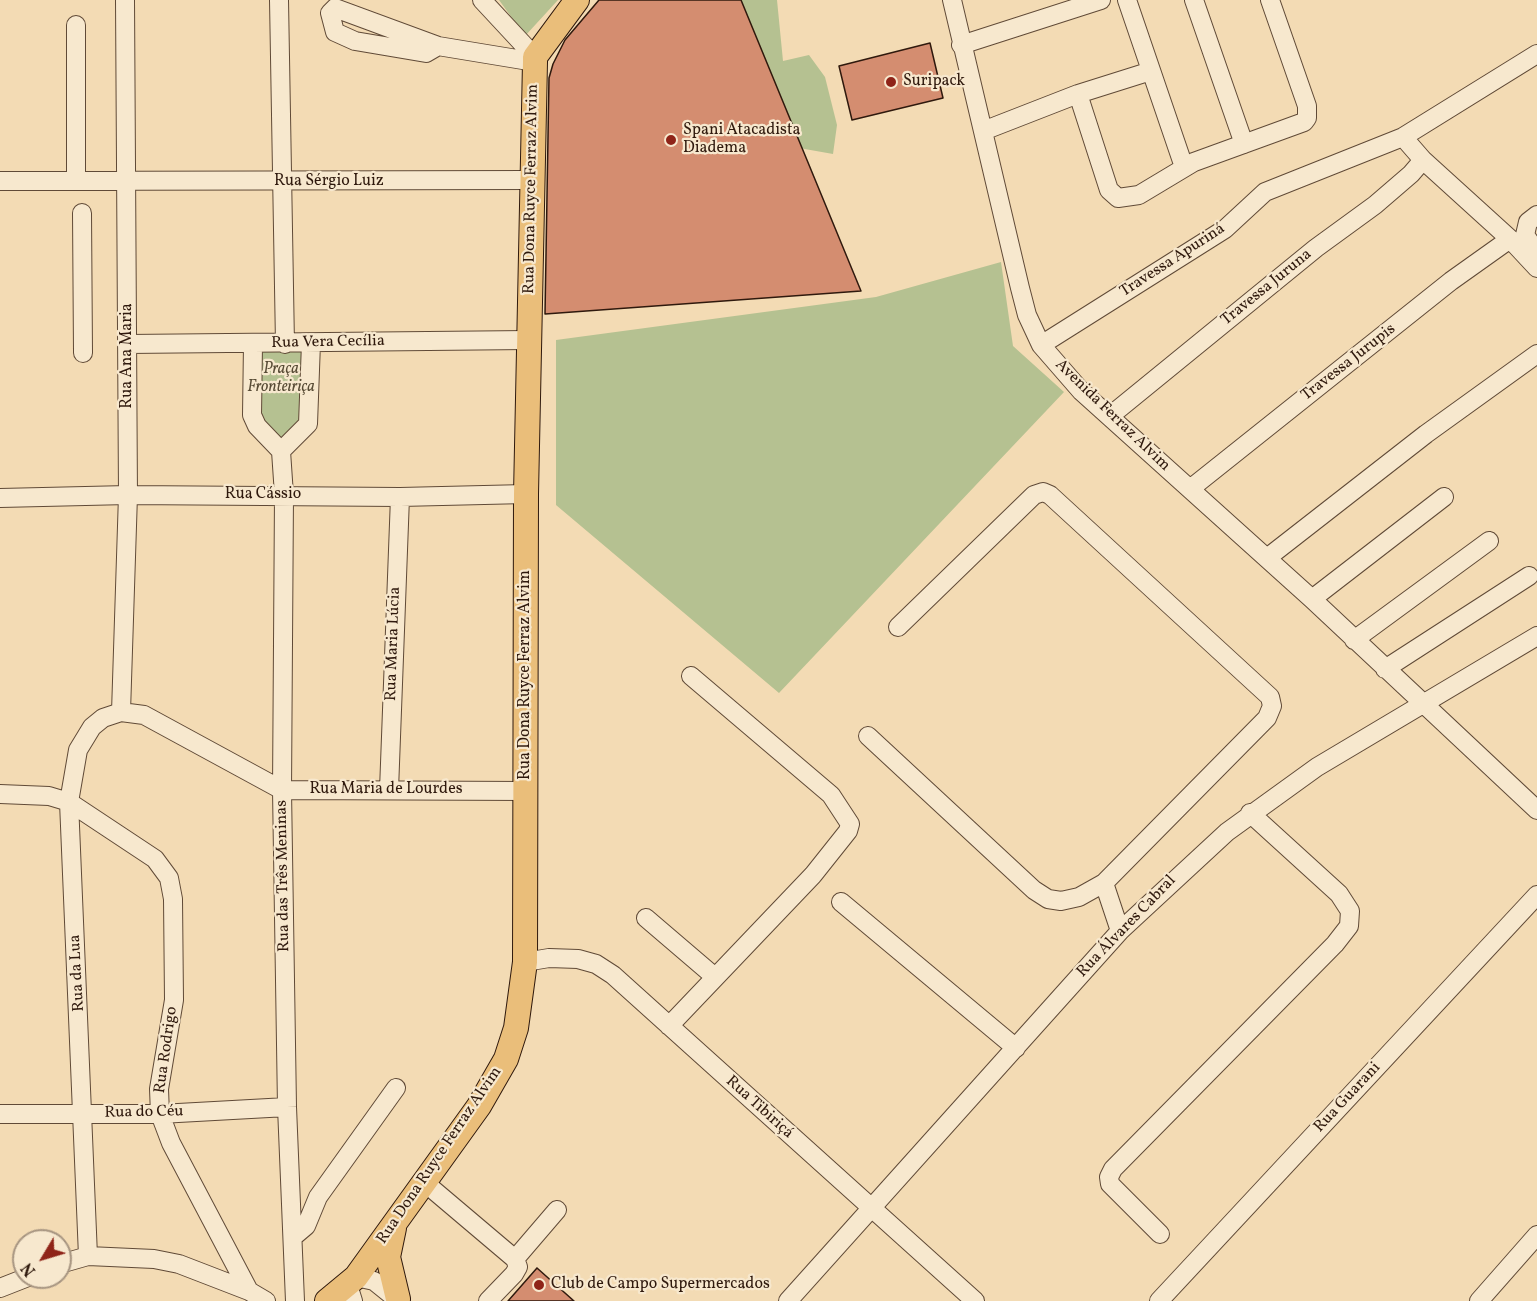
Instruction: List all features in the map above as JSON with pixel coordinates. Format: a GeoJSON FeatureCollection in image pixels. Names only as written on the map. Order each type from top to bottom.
{"type":"FeatureCollection","features":[{"type":"Feature","properties":{"kind":"main road"},"geometry":{"type":"LineString","coordinates":[[535,60],[577,0]]}},
{"type":"Feature","properties":{"kind":"main road","name":"Rua Dona Ruyce Ferraz Alvim"},"geometry":{"type":"LineString","coordinates":[[327,1301],[352,1288],[478,1106],[506,1059],[516,1028],[525,962],[526,494],[535,60]]}},
{"type":"Feature","properties":{"kind":"main road"},"geometry":{"type":"LineString","coordinates":[[395,1223],[388,1257],[398,1300]]}},
{"type":"Feature","properties":{"kind":"street","name":"Rua Ana Maria"},"geometry":{"type":"LineString","coordinates":[[121,712],[128,495],[124,0]]}},
{"type":"Feature","properties":{"kind":"street"},"geometry":{"type":"LineString","coordinates":[[279,0],[285,344]]}},
{"type":"Feature","properties":{"kind":"street"},"geometry":{"type":"LineString","coordinates":[[482,0],[535,60]]}},
{"type":"Feature","properties":{"kind":"street","name":"Avenida Ferraz Alvim"},"geometry":{"type":"LineString","coordinates":[[952,0],[1020,288],[1027,315],[1041,345],[1073,383],[1312,599],[1384,669],[1537,810]]}},
{"type":"Feature","properties":{"kind":"street"},"geometry":{"type":"LineString","coordinates":[[961,45],[1101,0]]}},
{"type":"Feature","properties":{"kind":"street"},"geometry":{"type":"LineString","coordinates":[[1127,0],[1184,167]]}},
{"type":"Feature","properties":{"kind":"street"},"geometry":{"type":"LineString","coordinates":[[1194,0],[1244,144]]}},
{"type":"Feature","properties":{"kind":"street"},"geometry":{"type":"LineString","coordinates":[[1078,94],[1112,195],[1128,198],[1139,195],[1184,167],[1307,118],[1307,106],[1270,0]]}},
{"type":"Feature","properties":{"kind":"street"},"geometry":{"type":"LineString","coordinates":[[438,46],[426,53],[355,41],[335,32],[330,13],[335,9],[438,46],[535,60]]}},
{"type":"Feature","properties":{"kind":"street"},"geometry":{"type":"LineString","coordinates":[[76,25],[76,180]]}},
{"type":"Feature","properties":{"kind":"street","name":"Travessa Apuriná"},"geometry":{"type":"LineString","coordinates":[[1041,345],[1225,229],[1265,192],[1403,137],[1537,54]]}},
{"type":"Feature","properties":{"kind":"street"},"geometry":{"type":"LineString","coordinates":[[983,130],[1078,94],[1151,71]]}},
{"type":"Feature","properties":{"kind":"street"},"geometry":{"type":"LineString","coordinates":[[1403,137],[1423,160],[1510,239],[1537,268]]}},
{"type":"Feature","properties":{"kind":"street","name":"Travessa Juruna"},"geometry":{"type":"LineString","coordinates":[[1110,416],[1316,248],[1375,205],[1411,174],[1423,160]]}},
{"type":"Feature","properties":{"kind":"street","name":"Rua Sérgio Luiz"},"geometry":{"type":"LineString","coordinates":[[0,181],[282,183],[532,180]]}},
{"type":"Feature","properties":{"kind":"street"},"geometry":{"type":"LineString","coordinates":[[82,213],[83,353]]}},
{"type":"Feature","properties":{"kind":"street"},"geometry":{"type":"LineString","coordinates":[[1537,215],[1528,222],[1525,235],[1537,252]]}},
{"type":"Feature","properties":{"kind":"street","name":"Travessa Jurupis"},"geometry":{"type":"LineString","coordinates":[[1190,489],[1451,281],[1510,239]]}},
{"type":"Feature","properties":{"kind":"street","name":"Rua Vera Cecília"},"geometry":{"type":"LineString","coordinates":[[128,344],[311,344],[528,340]]}},
{"type":"Feature","properties":{"kind":"street"},"geometry":{"type":"LineString","coordinates":[[253,344],[252,415],[257,426],[281,451],[308,424],[311,344]]}},
{"type":"Feature","properties":{"kind":"street"},"geometry":{"type":"LineString","coordinates":[[1267,558],[1418,440],[1537,354]]}},
{"type":"Feature","properties":{"kind":"street","name":"Rua das Três Meninas"},"geometry":{"type":"LineString","coordinates":[[281,451],[284,495],[282,790],[287,1107],[296,1301]]}},
{"type":"Feature","properties":{"kind":"street"},"geometry":{"type":"LineString","coordinates":[[868,736],[1034,890],[1048,899],[1061,901],[1079,897],[1104,883],[1267,718],[1272,706],[1270,696],[1050,495],[1043,492],[1034,495],[898,627]]}},
{"type":"Feature","properties":{"kind":"street","name":"Rua Cássio"},"geometry":{"type":"LineString","coordinates":[[0,498],[128,495],[400,497],[526,494]]}},
{"type":"Feature","properties":{"kind":"street","name":"Rua Maria Lúcia"},"geometry":{"type":"LineString","coordinates":[[389,790],[400,497]]}},
{"type":"Feature","properties":{"kind":"street"},"geometry":{"type":"LineString","coordinates":[[1312,599],[1444,497]]}},
{"type":"Feature","properties":{"kind":"street"},"geometry":{"type":"LineString","coordinates":[[1354,640],[1489,541]]}},
{"type":"Feature","properties":{"kind":"street"},"geometry":{"type":"LineString","coordinates":[[1384,669],[1529,576]]}},
{"type":"Feature","properties":{"kind":"street","name":"Rua Álvares Cabral"},"geometry":{"type":"LineString","coordinates":[[788,1301],[1120,931],[1250,813],[1317,767],[1537,636]]}},
{"type":"Feature","properties":{"kind":"street"},"geometry":{"type":"LineString","coordinates":[[669,1026],[813,875],[848,831],[850,824],[831,795],[691,676]]}},
{"type":"Feature","properties":{"kind":"street","name":"Rua Maria de Lourdes"},"geometry":{"type":"LineString","coordinates":[[121,712],[144,715],[157,720],[282,790],[527,790]]}},
{"type":"Feature","properties":{"kind":"street","name":"Rua da Lua"},"geometry":{"type":"LineString","coordinates":[[88,1256],[84,1114],[69,802],[83,739],[103,718],[121,712]]}},
{"type":"Feature","properties":{"kind":"street"},"geometry":{"type":"LineString","coordinates":[[0,794],[49,796],[69,802]]}},
{"type":"Feature","properties":{"kind":"street","name":"Rua Rodrigo"},"geometry":{"type":"LineString","coordinates":[[69,802],[154,859],[169,878],[173,899],[174,1000],[159,1089],[160,1114],[171,1143],[249,1291]]}},
{"type":"Feature","properties":{"kind":"street"},"geometry":{"type":"LineString","coordinates":[[1160,1234],[1110,1184],[1109,1177],[1113,1169],[1335,944],[1349,926],[1350,911],[1339,894],[1250,813]]}},
{"type":"Feature","properties":{"kind":"street"},"geometry":{"type":"LineString","coordinates":[[1104,883],[1120,931]]}},
{"type":"Feature","properties":{"kind":"street","name":"Rua Guarani"},"geometry":{"type":"LineString","coordinates":[[1159,1301],[1537,895]]}},
{"type":"Feature","properties":{"kind":"street"},"geometry":{"type":"LineString","coordinates":[[842,902],[1016,1048]]}},
{"type":"Feature","properties":{"kind":"street"},"geometry":{"type":"LineString","coordinates":[[646,918],[715,977]]}},
{"type":"Feature","properties":{"kind":"street","name":"Rua Tibiriçá"},"geometry":{"type":"LineString","coordinates":[[525,962],[549,958],[579,959],[596,964],[612,975],[975,1301]]}},
{"type":"Feature","properties":{"kind":"street"},"geometry":{"type":"LineString","coordinates":[[293,1237],[306,1226],[318,1197],[396,1088]]}},
{"type":"Feature","properties":{"kind":"street","name":"Rua do Céu"},"geometry":{"type":"LineString","coordinates":[[0,1114],[160,1114],[287,1107]]}},
{"type":"Feature","properties":{"kind":"street"},"geometry":{"type":"LineString","coordinates":[[424,1182],[515,1259],[518,1267],[514,1274],[488,1301]]}},
{"type":"Feature","properties":{"kind":"street"},"geometry":{"type":"LineString","coordinates":[[515,1259],[557,1210]]}},
{"type":"Feature","properties":{"kind":"street"},"geometry":{"type":"LineString","coordinates":[[1479,1301],[1537,1235]]}},
{"type":"Feature","properties":{"kind":"street"},"geometry":{"type":"LineString","coordinates":[[72,1261],[88,1256],[154,1258],[179,1264],[249,1291],[266,1301]]}},
{"type":"Feature","properties":{"kind":"street"},"geometry":{"type":"LineString","coordinates":[[352,1288],[374,1281],[398,1300]]}},
{"type":"Feature","properties":{"kind":"green space"},"geometry":{"type":"Polygon","coordinates":[[[499,0],[558,0],[525,36],[499,0]]]}},
{"type":"Feature","properties":{"kind":"green space"},"geometry":{"type":"Polygon","coordinates":[[[739,0],[777,0],[783,61],[809,55],[825,77],[837,125],[833,154],[771,143],[739,0]]]}},
{"type":"Feature","properties":{"kind":"green space"},"geometry":{"type":"Polygon","coordinates":[[[1001,262],[1013,346],[1064,392],[779,693],[556,505],[556,340],[876,297],[1001,262]]]}},
{"type":"Feature","properties":{"kind":"green space","name":"Praça Fronteiriça"},"geometry":{"type":"Polygon","coordinates":[[[311,343],[308,420],[281,451],[257,426],[253,344],[311,343]]]}},
{"type":"Feature","properties":{"kind":"building","name":"Spani Atacadista Diadema"},"geometry":{"type":"Polygon","coordinates":[[[599,0],[741,0],[861,291],[545,314],[549,78],[565,40],[599,0]]]}},
{"type":"Feature","properties":{"kind":"building","name":"Suripack"},"geometry":{"type":"Polygon","coordinates":[[[930,43],[943,98],[852,120],[839,66],[930,43]]]}},
{"type":"Feature","properties":{"kind":"building","name":"Club de Campo Supermercados"},"geometry":{"type":"Polygon","coordinates":[[[537,1268],[574,1301],[508,1301],[537,1268]]]}},
{"type":"Feature","properties":{"kind":"place","name":"Suripack"},"geometry":{"type":"Point","coordinates":[891,82]}},
{"type":"Feature","properties":{"kind":"place","name":"Spani Atacadista Diadema"},"geometry":{"type":"Point","coordinates":[671,140]}},
{"type":"Feature","properties":{"kind":"place","name":"Club de Campo Supermercados"},"geometry":{"type":"Point","coordinates":[539,1285]}}]}
